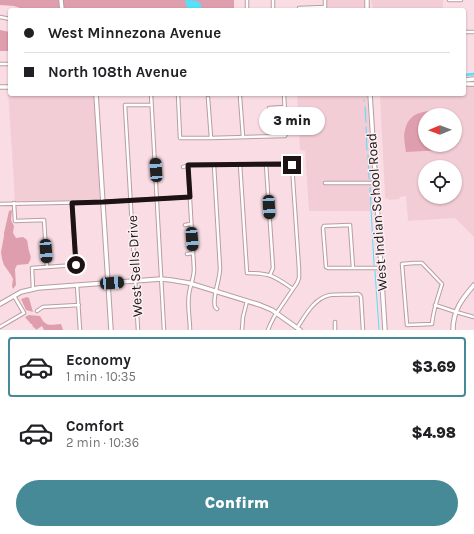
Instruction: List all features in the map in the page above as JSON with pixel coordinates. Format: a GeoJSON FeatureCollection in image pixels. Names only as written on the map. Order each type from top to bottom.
{"type":"FeatureCollection","features":[{"type":"Feature","properties":{"kind":"street"},"geometry":{"type":"LineString","coordinates":[[449,0],[461,0]]}},
{"type":"Feature","properties":{"kind":"street"},"geometry":{"type":"LineString","coordinates":[[96,96],[111,330]]}},
{"type":"Feature","properties":{"kind":"street"},"geometry":{"type":"LineString","coordinates":[[151,96],[158,199],[164,330]]}},
{"type":"Feature","properties":{"kind":"street"},"geometry":{"type":"LineString","coordinates":[[178,96],[180,138],[285,136],[284,96]]}},
{"type":"Feature","properties":{"kind":"street","name":"West Indian School Road"},"geometry":{"type":"LineString","coordinates":[[370,96],[385,330]]}},
{"type":"Feature","properties":{"kind":"street"},"geometry":{"type":"LineString","coordinates":[[240,97],[243,137]]}},
{"type":"Feature","properties":{"kind":"street"},"geometry":{"type":"LineString","coordinates":[[208,98],[210,138]]}},
{"type":"Feature","properties":{"kind":"street","name":"West Sells Drive"},"geometry":{"type":"LineString","coordinates":[[138,330],[125,105],[151,105]]}},
{"type":"Feature","properties":{"kind":"street"},"geometry":{"type":"LineString","coordinates":[[269,108],[284,107]]}},
{"type":"Feature","properties":{"kind":"street"},"geometry":{"type":"LineString","coordinates":[[240,164],[247,273],[264,273],[270,275],[293,289]]}},
{"type":"Feature","properties":{"kind":"street"},"geometry":{"type":"LineString","coordinates":[[183,167],[188,165],[240,164],[292,165],[299,274],[297,283],[271,321],[268,330]]}},
{"type":"Feature","properties":{"kind":"street"},"geometry":{"type":"LineString","coordinates":[[266,164],[273,268],[270,275]]}},
{"type":"Feature","properties":{"kind":"street"},"geometry":{"type":"LineString","coordinates":[[188,165],[194,254],[193,278],[188,298],[190,330]]}},
{"type":"Feature","properties":{"kind":"street"},"geometry":{"type":"LineString","coordinates":[[214,165],[220,268],[220,279],[214,304],[217,310]]}},
{"type":"Feature","properties":{"kind":"street"},"geometry":{"type":"LineString","coordinates":[[325,183],[376,183]]}},
{"type":"Feature","properties":{"kind":"street"},"geometry":{"type":"LineString","coordinates":[[0,204],[103,202],[190,197]]}},
{"type":"Feature","properties":{"kind":"street"},"geometry":{"type":"LineString","coordinates":[[14,203],[15,221],[44,220],[47,267]]}},
{"type":"Feature","properties":{"kind":"street"},"geometry":{"type":"LineString","coordinates":[[33,289],[32,268],[76,265],[72,203]]}},
{"type":"Feature","properties":{"kind":"street"},"geometry":{"type":"LineString","coordinates":[[185,224],[191,224]]}},
{"type":"Feature","properties":{"kind":"street"},"geometry":{"type":"LineString","coordinates":[[353,268],[350,225],[324,226],[326,267],[328,268],[353,268],[381,268]]}},
{"type":"Feature","properties":{"kind":"street"},"geometry":{"type":"LineString","coordinates":[[187,254],[194,254]]}},
{"type":"Feature","properties":{"kind":"street"},"geometry":{"type":"LineString","coordinates":[[414,262],[422,263],[442,284],[435,304],[432,324],[407,325],[402,264],[414,262]]}},
{"type":"Feature","properties":{"kind":"street"},"geometry":{"type":"LineString","coordinates":[[0,304],[21,292],[33,289],[161,279],[191,284],[247,301],[276,313],[299,329],[312,307],[321,298],[332,295],[360,295],[363,330]]}},
{"type":"Feature","properties":{"kind":"street"},"geometry":{"type":"LineString","coordinates":[[453,330],[456,312],[462,299],[474,284]]}},
{"type":"Feature","properties":{"kind":"street"},"geometry":{"type":"LineString","coordinates":[[77,285],[80,330]]}},
{"type":"Feature","properties":{"kind":"street"},"geometry":{"type":"LineString","coordinates":[[0,327],[24,313],[14,296]]}},
{"type":"Feature","properties":{"kind":"street"},"geometry":{"type":"LineString","coordinates":[[242,330],[243,317],[247,301]]}},
{"type":"Feature","properties":{"kind":"street"},"geometry":{"type":"LineString","coordinates":[[435,304],[474,317]]}},
{"type":"Feature","properties":{"kind":"street"},"geometry":{"type":"LineString","coordinates":[[37,311],[43,308],[79,305]]}},
{"type":"Feature","properties":{"kind":"street"},"geometry":{"type":"LineString","coordinates":[[335,322],[335,330]]}},
{"type":"Feature","properties":{"kind":"shaded area"},"geometry":{"type":"Polygon","coordinates":[[[0,0],[234,0],[234,8],[20,8],[0,5],[0,0]]]}},
{"type":"Feature","properties":{"kind":"shaded area"},"geometry":{"type":"Polygon","coordinates":[[[327,0],[364,0],[364,8],[327,8],[327,0]]]}},
{"type":"Feature","properties":{"kind":"shaded area"},"geometry":{"type":"Polygon","coordinates":[[[371,0],[443,0],[443,8],[373,8],[371,0]]]}},
{"type":"Feature","properties":{"kind":"shaded area"},"geometry":{"type":"Polygon","coordinates":[[[0,30],[8,32],[8,51],[0,51],[0,30]]]}},
{"type":"Feature","properties":{"kind":"shaded area"},"geometry":{"type":"Polygon","coordinates":[[[466,86],[474,86],[474,237],[455,218],[408,221],[406,196],[400,197],[399,199],[390,200],[385,198],[380,96],[466,96],[466,86]]]}},
{"type":"Feature","properties":{"kind":"shaded area"},"geometry":{"type":"Polygon","coordinates":[[[8,96],[94,96],[100,200],[15,201],[8,96]]]}},
{"type":"Feature","properties":{"kind":"shaded area"},"geometry":{"type":"Polygon","coordinates":[[[297,96],[367,96],[374,211],[309,211],[305,151],[300,150],[297,96]]]}},
{"type":"Feature","properties":{"kind":"shaded area"},"geometry":{"type":"Polygon","coordinates":[[[418,114],[418,151],[406,152],[404,132],[410,119],[418,114]]]}},
{"type":"Feature","properties":{"kind":"shaded area"},"geometry":{"type":"Polygon","coordinates":[[[12,210],[11,220],[14,226],[13,233],[16,238],[23,237],[27,240],[31,258],[28,264],[17,265],[15,269],[16,285],[13,289],[13,279],[4,265],[1,252],[9,211],[12,210]]]}},
{"type":"Feature","properties":{"kind":"shaded area"},"geometry":{"type":"Polygon","coordinates":[[[27,297],[29,298],[33,312],[26,310],[21,299],[27,297]]]}},
{"type":"Feature","properties":{"kind":"shaded area"},"geometry":{"type":"Polygon","coordinates":[[[29,315],[40,316],[46,324],[61,324],[63,330],[44,330],[42,326],[36,330],[25,317],[29,315]]]}},
{"type":"Feature","properties":{"kind":"water"},"geometry":{"type":"Polygon","coordinates":[[[185,0],[197,1],[201,4],[201,8],[188,8],[185,0]]]}},
{"type":"Feature","properties":{"kind":"waterway"},"geometry":{"type":"LineString","coordinates":[[466,75],[474,74]]}},
{"type":"Feature","properties":{"kind":"waterway"},"geometry":{"type":"LineString","coordinates":[[365,107],[366,122]]}},
{"type":"Feature","properties":{"kind":"waterway"},"geometry":{"type":"LineString","coordinates":[[366,127],[367,150]]}},
{"type":"Feature","properties":{"kind":"waterway"},"geometry":{"type":"LineString","coordinates":[[368,155],[369,179]]}},
{"type":"Feature","properties":{"kind":"waterway"},"geometry":{"type":"LineString","coordinates":[[370,188],[374,265]]}},
{"type":"Feature","properties":{"kind":"waterway"},"geometry":{"type":"LineString","coordinates":[[375,271],[379,330]]}},
{"type":"Feature","properties":{"kind":"route"},"geometry":{"type":"LineString","coordinates":[[76,265],[72,203],[190,197],[188,165],[292,165]]}}]}
